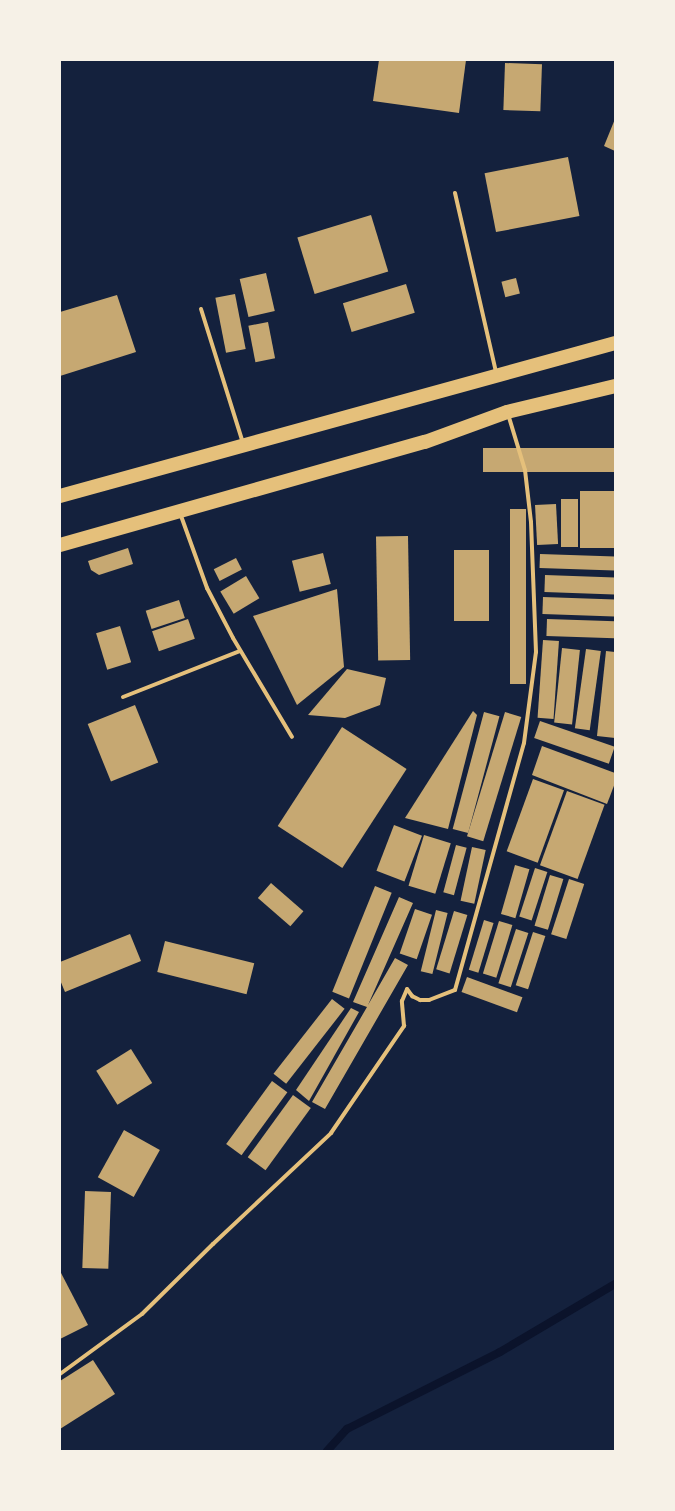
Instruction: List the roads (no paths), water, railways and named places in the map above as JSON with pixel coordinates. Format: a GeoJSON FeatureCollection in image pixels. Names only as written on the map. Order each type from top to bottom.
{"type":"FeatureCollection","features":[{"type":"Feature","properties":{"kind":"highway"},"geometry":{"type":"LineString","coordinates":[[60,496],[615,342]]}},
{"type":"Feature","properties":{"kind":"highway"},"geometry":{"type":"LineString","coordinates":[[60,545],[425,442],[507,412],[615,386]]}},
{"type":"Feature","properties":{"kind":"lane"},"geometry":{"type":"LineString","coordinates":[[455,193],[497,376]]}},
{"type":"Feature","properties":{"kind":"lane"},"geometry":{"type":"LineString","coordinates":[[201,309],[244,446]]}},
{"type":"Feature","properties":{"kind":"lane"},"geometry":{"type":"LineString","coordinates":[[60,1374],[142,1314],[212,1244],[331,1133],[404,1026],[402,1001],[407,989],[412,996],[420,1000],[429,1000],[455,990],[524,743],[536,652],[531,522],[525,470],[507,412]]}},
{"type":"Feature","properties":{"kind":"lane"},"geometry":{"type":"LineString","coordinates":[[180,511],[208,588],[240,650],[292,737]]}},
{"type":"Feature","properties":{"kind":"lane"},"geometry":{"type":"LineString","coordinates":[[123,697],[240,650]]}},
{"type":"Feature","properties":{"kind":"waterway"},"geometry":{"type":"LineString","coordinates":[[327,1451],[347,1429],[500,1352],[615,1284]]}}]}
